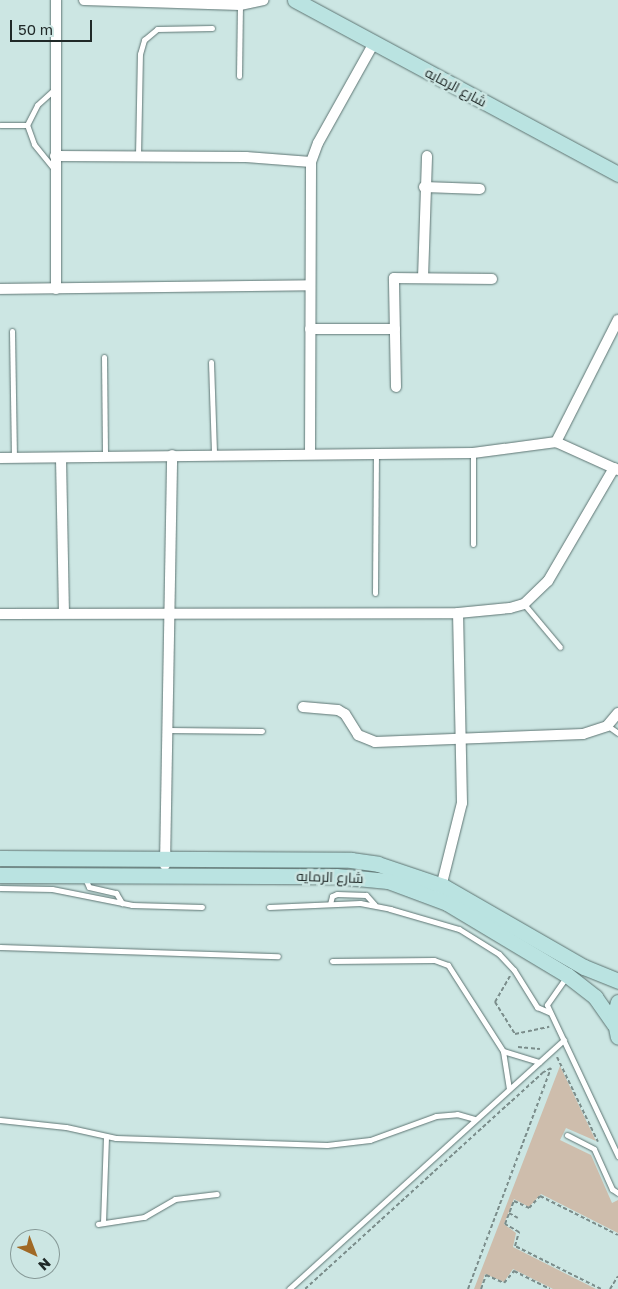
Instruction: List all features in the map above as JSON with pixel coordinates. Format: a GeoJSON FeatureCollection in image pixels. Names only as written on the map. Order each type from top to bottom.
{"type":"FeatureCollection","features":[{"type":"Feature","properties":{"kind":"street"},"geometry":{"type":"LineString","coordinates":[[56,0],[56,289]]}},
{"type":"Feature","properties":{"kind":"street"},"geometry":{"type":"LineString","coordinates":[[84,0],[240,5],[263,0]]}},
{"type":"Feature","properties":{"kind":"street","name":"شارع الرمايه"},"geometry":{"type":"LineString","coordinates":[[295,0],[618,174]]}},
{"type":"Feature","properties":{"kind":"street"},"geometry":{"type":"LineString","coordinates":[[310,454],[309,285],[311,162],[318,143],[374,43]]}},
{"type":"Feature","properties":{"kind":"street"},"geometry":{"type":"LineString","coordinates":[[55,156],[274,158],[311,162]]}},
{"type":"Feature","properties":{"kind":"street"},"geometry":{"type":"LineString","coordinates":[[423,278],[424,187],[427,156]]}},
{"type":"Feature","properties":{"kind":"street"},"geometry":{"type":"LineString","coordinates":[[424,187],[480,189]]}},
{"type":"Feature","properties":{"kind":"street"},"geometry":{"type":"LineString","coordinates":[[396,387],[394,278],[492,279]]}},
{"type":"Feature","properties":{"kind":"street"},"geometry":{"type":"LineString","coordinates":[[0,289],[309,285]]}},
{"type":"Feature","properties":{"kind":"street"},"geometry":{"type":"LineString","coordinates":[[556,442],[618,320]]}},
{"type":"Feature","properties":{"kind":"street"},"geometry":{"type":"LineString","coordinates":[[310,329],[395,329]]}},
{"type":"Feature","properties":{"kind":"street"},"geometry":{"type":"LineString","coordinates":[[0,458],[214,454],[473,453],[556,442],[616,469],[548,581],[524,604],[510,608],[458,613],[169,611],[0,614]]}},
{"type":"Feature","properties":{"kind":"street"},"geometry":{"type":"LineString","coordinates":[[165,873],[172,455]]}},
{"type":"Feature","properties":{"kind":"street"},"geometry":{"type":"LineString","coordinates":[[61,458],[64,614]]}},
{"type":"Feature","properties":{"kind":"street"},"geometry":{"type":"LineString","coordinates":[[440,892],[462,803],[463,736],[458,613]]}},
{"type":"Feature","properties":{"kind":"street"},"geometry":{"type":"LineString","coordinates":[[303,707],[338,710],[345,714],[358,735],[374,742],[463,736],[583,734],[607,726],[618,713]]}},
{"type":"Feature","properties":{"kind":"street","name":"شارع الرمايه"},"geometry":{"type":"LineString","coordinates":[[0,858],[351,860],[391,867],[584,967],[618,981]]}},
{"type":"Feature","properties":{"kind":"street","name":"شارع الرمايه"},"geometry":{"type":"LineString","coordinates":[[0,875],[165,873],[363,877],[440,892],[567,976],[595,997],[616,1030]]}},
{"type":"Feature","properties":{"kind":"street"},"geometry":{"type":"LineString","coordinates":[[616,1030],[618,1002]]}},
{"type":"Feature","properties":{"kind":"lane"},"geometry":{"type":"LineString","coordinates":[[239,76],[240,5]]}},
{"type":"Feature","properties":{"kind":"lane"},"geometry":{"type":"LineString","coordinates":[[138,157],[140,54],[144,40],[157,29],[212,28]]}},
{"type":"Feature","properties":{"kind":"lane"},"geometry":{"type":"LineString","coordinates":[[55,89],[37,105],[27,125],[34,144],[55,170]]}},
{"type":"Feature","properties":{"kind":"lane"},"geometry":{"type":"LineString","coordinates":[[0,125],[27,125]]}},
{"type":"Feature","properties":{"kind":"lane"},"geometry":{"type":"LineString","coordinates":[[12,331],[14,458]]}},
{"type":"Feature","properties":{"kind":"lane"},"geometry":{"type":"LineString","coordinates":[[104,357],[105,457]]}},
{"type":"Feature","properties":{"kind":"lane"},"geometry":{"type":"LineString","coordinates":[[211,362],[214,454]]}},
{"type":"Feature","properties":{"kind":"lane"},"geometry":{"type":"LineString","coordinates":[[375,593],[376,453]]}},
{"type":"Feature","properties":{"kind":"lane"},"geometry":{"type":"LineString","coordinates":[[473,453],[473,544]]}},
{"type":"Feature","properties":{"kind":"lane"},"geometry":{"type":"LineString","coordinates":[[524,604],[560,647]]}},
{"type":"Feature","properties":{"kind":"lane"},"geometry":{"type":"LineString","coordinates":[[607,726],[618,733]]}},
{"type":"Feature","properties":{"kind":"lane"},"geometry":{"type":"LineString","coordinates":[[167,730],[262,731]]}},
{"type":"Feature","properties":{"kind":"lane"},"geometry":{"type":"LineString","coordinates":[[84,875],[89,887],[116,893],[122,904]]}},
{"type":"Feature","properties":{"kind":"lane"},"geometry":{"type":"LineString","coordinates":[[0,888],[52,889],[122,904],[202,906]]}},
{"type":"Feature","properties":{"kind":"lane"},"geometry":{"type":"LineString","coordinates":[[330,904],[332,896],[338,894],[366,895],[375,905]]}},
{"type":"Feature","properties":{"kind":"lane"},"geometry":{"type":"LineString","coordinates":[[270,906],[375,905],[470,934],[495,950],[514,970],[537,1007],[550,1012]]}},
{"type":"Feature","properties":{"kind":"lane"},"geometry":{"type":"LineString","coordinates":[[0,947],[278,956]]}},
{"type":"Feature","properties":{"kind":"lane"},"geometry":{"type":"LineString","coordinates":[[332,962],[434,960],[445,964],[457,975],[478,1017],[502,1051],[509,1089]]}},
{"type":"Feature","properties":{"kind":"lane"},"geometry":{"type":"LineString","coordinates":[[567,976],[549,998],[550,1012],[618,1156]]}},
{"type":"Feature","properties":{"kind":"lane"},"geometry":{"type":"LineString","coordinates":[[289,1289],[564,1040]]}},
{"type":"Feature","properties":{"kind":"lane"},"geometry":{"type":"LineString","coordinates":[[502,1051],[539,1062]]}},
{"type":"Feature","properties":{"kind":"lane"},"geometry":{"type":"LineString","coordinates":[[0,1120],[71,1128],[106,1136],[338,1145],[370,1140],[429,1118],[457,1114],[474,1120]]}},
{"type":"Feature","properties":{"kind":"lane"},"geometry":{"type":"LineString","coordinates":[[567,1135],[594,1149],[612,1189],[618,1193]]}},
{"type":"Feature","properties":{"kind":"lane"},"geometry":{"type":"LineString","coordinates":[[106,1136],[100,1224],[144,1217],[175,1199],[217,1194]]}},
{"type":"Feature","properties":{"kind":"path"},"geometry":{"type":"LineString","coordinates":[[514,970],[495,1002],[515,1034],[556,1025]]}},
{"type":"Feature","properties":{"kind":"path"},"geometry":{"type":"LineString","coordinates":[[512,1046],[546,1048],[560,1060],[601,1150]]}},
{"type":"Feature","properties":{"kind":"path"},"geometry":{"type":"LineString","coordinates":[[305,1289],[542,1073],[550,1068],[468,1289]]}},
{"type":"Feature","properties":{"kind":"path"},"geometry":{"type":"LineString","coordinates":[[601,1289],[515,1246],[519,1234],[505,1224],[514,1201],[529,1208],[540,1196],[618,1235]]}},
{"type":"Feature","properties":{"kind":"path"},"geometry":{"type":"LineString","coordinates":[[509,1213],[518,1218]]}},
{"type":"Feature","properties":{"kind":"path"},"geometry":{"type":"LineString","coordinates":[[485,1289],[481,1288],[486,1275],[504,1283],[514,1271],[550,1289]]}},
{"type":"Feature","properties":{"kind":"path"},"geometry":{"type":"LineString","coordinates":[[610,1289],[618,1276]]}},
{"type":"Feature","properties":{"kind":"shaded area"},"geometry":{"type":"Polygon","coordinates":[[[560,1066],[596,1141],[566,1128],[560,1140],[591,1155],[612,1203],[618,1200],[618,1233],[541,1194],[529,1207],[514,1199],[504,1224],[516,1233],[513,1247],[596,1289],[553,1289],[513,1269],[504,1282],[485,1274],[480,1289],[474,1289],[560,1066]]]}}]}
